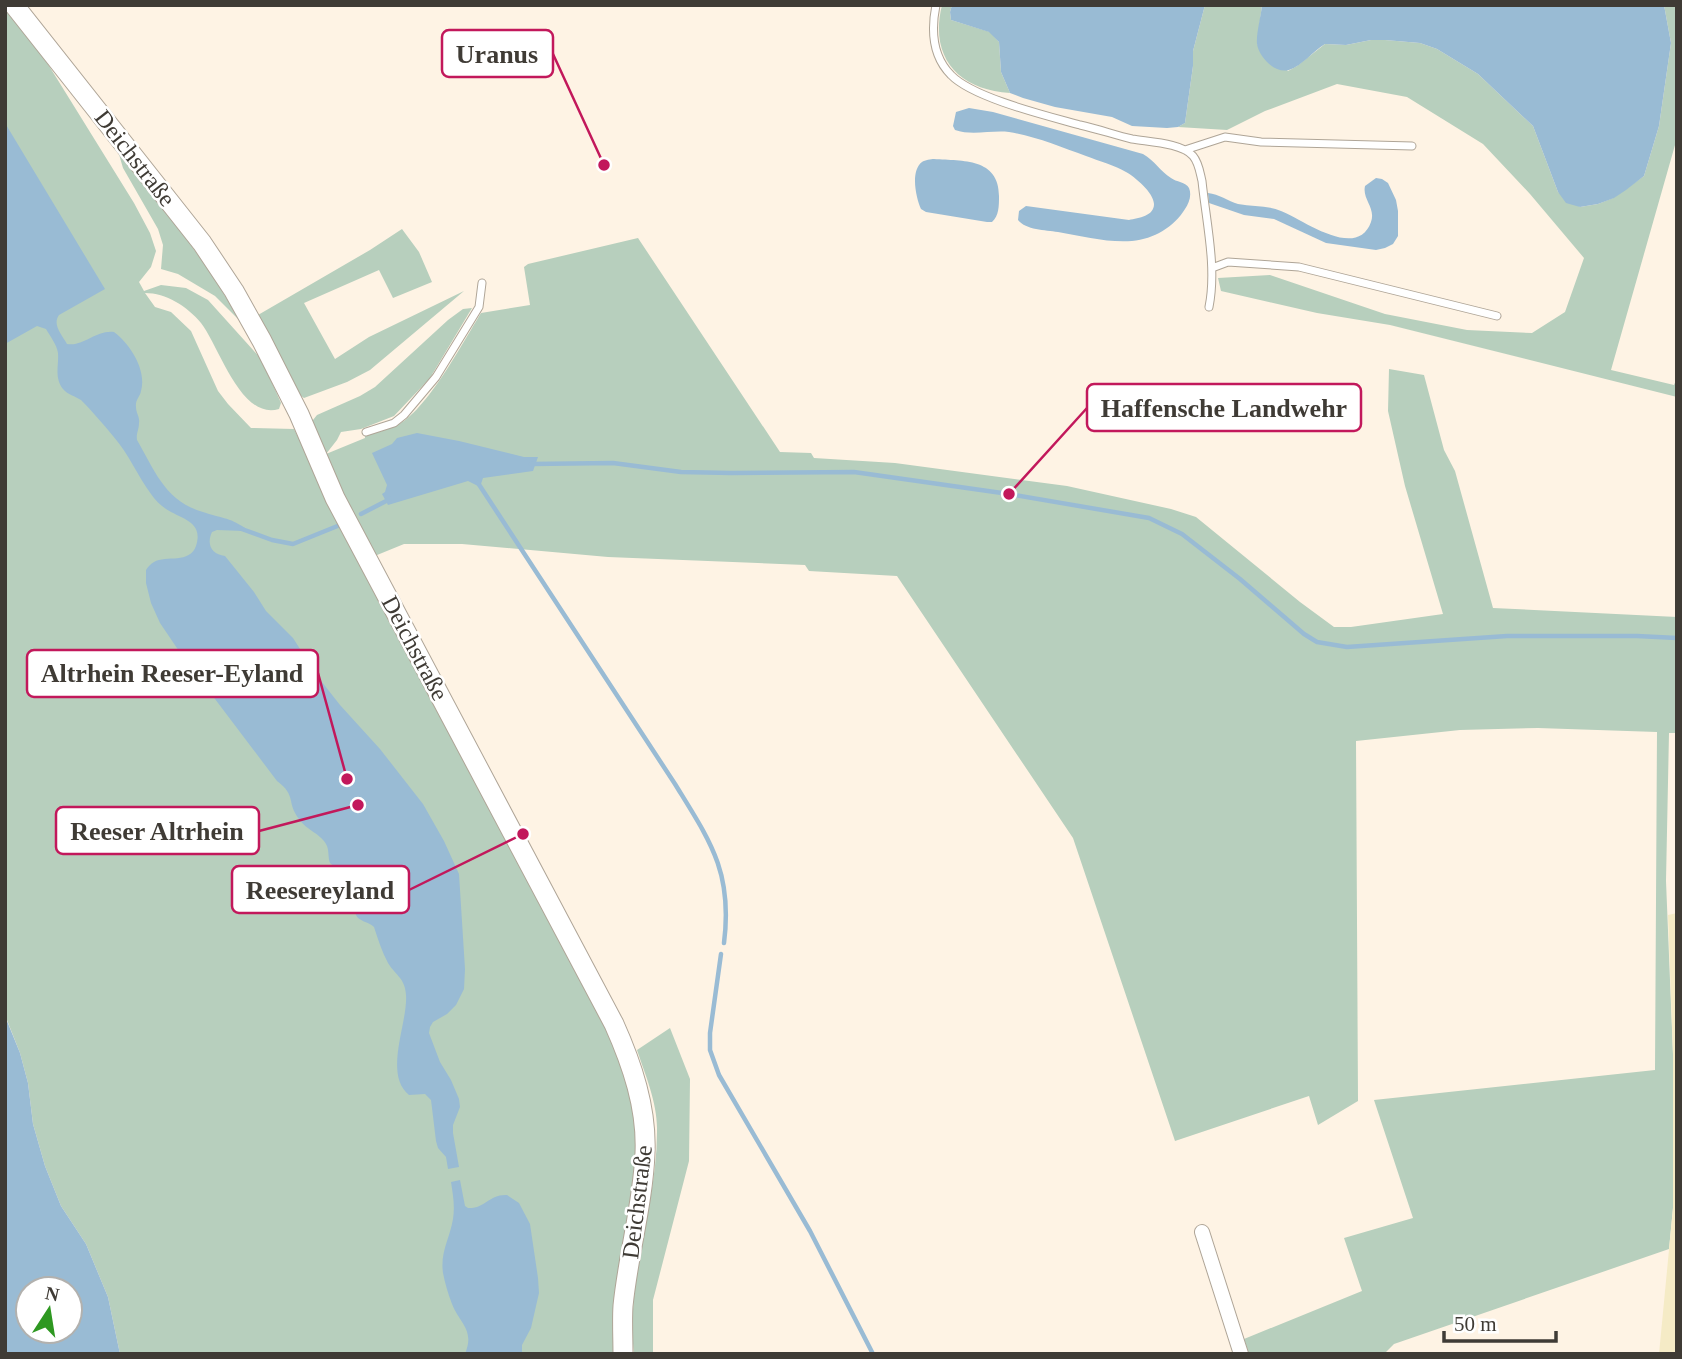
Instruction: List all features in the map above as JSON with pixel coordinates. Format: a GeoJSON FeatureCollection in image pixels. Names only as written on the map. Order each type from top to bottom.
{"type":"FeatureCollection","features":[{"type":"Feature","properties":{"kind":"street","name":"Deichstraße"},"geometry":{"type":"LineString","coordinates":[[14,5],[202,243],[233,291],[299,414],[335,498],[626,1050],[640,1096],[646,1151],[623,1307],[624,1354]]}},
{"type":"Feature","properties":{"kind":"street"},"geometry":{"type":"LineString","coordinates":[[1202,1232],[1241,1354]]}},
{"type":"Feature","properties":{"kind":"lane"},"geometry":{"type":"LineString","coordinates":[[936,5],[932,32],[937,52],[951,75],[966,87],[1038,113],[1128,138],[1168,145],[1194,156],[1199,167],[1212,268],[1209,307]]}},
{"type":"Feature","properties":{"kind":"lane"},"geometry":{"type":"LineString","coordinates":[[1185,150],[1225,137],[1261,142],[1412,146]]}},
{"type":"Feature","properties":{"kind":"lane"},"geometry":{"type":"LineString","coordinates":[[1212,268],[1228,262],[1299,267],[1497,316]]}},
{"type":"Feature","properties":{"kind":"lane"},"geometry":{"type":"LineString","coordinates":[[366,432],[394,422],[404,415],[436,377],[479,307],[482,283]]}},
{"type":"Feature","properties":{"kind":"green space"},"geometry":{"type":"Polygon","coordinates":[[[942,5],[952,5],[951,20],[990,32],[999,42],[1001,72],[1010,93],[976,85],[962,78],[952,67],[944,55],[940,40],[942,5]]]}},
{"type":"Feature","properties":{"kind":"green space"},"geometry":{"type":"Polygon","coordinates":[[[1205,5],[1262,5],[1257,44],[1288,71],[1325,44],[1346,45],[1385,40],[1420,43],[1437,49],[1478,74],[1533,126],[1558,192],[1580,207],[1613,198],[1644,176],[1659,126],[1671,43],[1664,5],[1677,5],[1677,138],[1611,370],[1674,385],[1677,378],[1677,397],[1390,325],[1317,313],[1221,291],[1218,278],[1270,275],[1385,314],[1467,330],[1532,333],[1565,312],[1584,258],[1483,144],[1407,97],[1337,84],[1265,111],[1227,130],[1178,127],[1185,123],[1193,51],[1205,5]]]}},
{"type":"Feature","properties":{"kind":"green space"},"geometry":{"type":"Polygon","coordinates":[[[5,9],[46,61],[150,233],[156,251],[151,267],[139,282],[144,291],[161,285],[186,288],[208,300],[262,360],[281,403],[279,409],[265,410],[253,404],[242,393],[201,323],[189,311],[168,298],[145,293],[155,307],[171,312],[191,331],[218,391],[251,428],[294,429],[310,461],[313,420],[317,415],[375,387],[448,320],[463,309],[472,308],[430,378],[394,416],[361,429],[341,432],[326,454],[365,436],[396,426],[408,418],[432,391],[481,313],[530,305],[524,267],[528,264],[638,238],[780,452],[811,453],[814,458],[895,463],[1067,486],[1171,509],[1196,517],[1334,627],[1351,627],[1443,614],[1405,486],[1388,411],[1389,369],[1424,375],[1444,450],[1455,471],[1493,608],[1677,617],[1677,733],[1669,733],[1666,881],[1673,1054],[1673,1208],[1669,1249],[1394,1344],[1384,1354],[1249,1354],[1244,1339],[1362,1291],[1344,1238],[1413,1218],[1374,1100],[1655,1070],[1657,732],[1538,728],[1460,730],[1356,741],[1358,1101],[1318,1125],[1309,1096],[1175,1141],[1073,838],[897,576],[809,571],[805,565],[608,557],[462,544],[404,544],[360,562],[614,1041],[626,1075],[634,1111],[636,1150],[615,1354],[120,1354],[108,1297],[86,1244],[61,1206],[45,1166],[33,1124],[28,1083],[5,1015],[5,9]]]}},
{"type":"Feature","properties":{"kind":"green space"},"geometry":{"type":"Polygon","coordinates":[[[118,151],[198,254],[239,320],[215,296],[178,274],[161,269],[163,245],[158,229],[123,168],[118,151]]]}},
{"type":"Feature","properties":{"kind":"green space"},"geometry":{"type":"Polygon","coordinates":[[[402,229],[419,252],[432,282],[393,298],[379,270],[304,303],[335,359],[369,337],[464,291],[370,370],[304,398],[297,393],[258,315],[402,229]]]}},
{"type":"Feature","properties":{"kind":"green space"},"geometry":{"type":"Polygon","coordinates":[[[670,1028],[690,1079],[689,1161],[653,1300],[653,1354],[634,1354],[634,1297],[653,1185],[657,1128],[653,1098],[637,1050],[670,1028]]]}},
{"type":"Feature","properties":{"kind":"sand"},"geometry":{"type":"Polygon","coordinates":[[[1677,913],[1677,1354],[1659,1354],[1673,1208],[1673,1054],[1668,915],[1677,913]]]}},
{"type":"Feature","properties":{"kind":"water"},"geometry":{"type":"Polygon","coordinates":[[[952,5],[1205,5],[1193,51],[1185,123],[1167,128],[1132,126],[1112,117],[1055,107],[1010,93],[1001,72],[999,42],[989,32],[951,20],[952,5]]]}},
{"type":"Feature","properties":{"kind":"water"},"geometry":{"type":"Polygon","coordinates":[[[1262,5],[1664,5],[1671,43],[1659,126],[1644,176],[1614,198],[1598,204],[1580,207],[1566,203],[1558,192],[1533,126],[1478,74],[1437,49],[1420,43],[1385,40],[1346,45],[1325,44],[1294,68],[1284,71],[1273,67],[1258,49],[1257,35],[1262,5]]]}},
{"type":"Feature","properties":{"kind":"water"},"geometry":{"type":"Polygon","coordinates":[[[969,108],[993,112],[1143,154],[1167,175],[1188,186],[1188,204],[1163,231],[1132,241],[1095,239],[1026,226],[1018,220],[1019,211],[1026,206],[1129,220],[1149,214],[1154,204],[1148,190],[1139,181],[1106,163],[1019,134],[968,133],[955,130],[953,126],[956,112],[969,108]]]}},
{"type":"Feature","properties":{"kind":"water"},"geometry":{"type":"Polygon","coordinates":[[[5,123],[105,289],[59,315],[57,326],[60,334],[67,344],[73,344],[101,333],[114,332],[126,343],[136,358],[142,375],[136,405],[139,421],[137,440],[162,484],[190,507],[245,528],[244,531],[212,532],[211,548],[225,556],[266,611],[293,638],[318,677],[423,804],[459,874],[464,989],[456,1005],[433,1022],[429,1033],[459,1099],[460,1107],[453,1133],[459,1167],[448,1169],[446,1157],[438,1148],[431,1100],[425,1094],[409,1095],[401,1086],[397,1062],[406,1006],[405,989],[386,959],[374,927],[356,915],[353,887],[330,863],[325,842],[299,819],[287,791],[181,654],[160,623],[151,603],[146,570],[159,560],[183,557],[193,552],[198,538],[197,531],[190,522],[158,502],[109,431],[81,400],[60,385],[57,350],[46,329],[37,326],[5,344],[5,123]]]}},
{"type":"Feature","properties":{"kind":"water"},"geometry":{"type":"Polygon","coordinates":[[[934,159],[977,164],[993,174],[999,200],[997,214],[992,222],[921,209],[916,192],[916,172],[922,162],[934,159]]]}},
{"type":"Feature","properties":{"kind":"water"},"geometry":{"type":"Polygon","coordinates":[[[1376,178],[1388,183],[1396,200],[1398,236],[1393,244],[1376,250],[1326,243],[1274,219],[1244,215],[1209,203],[1208,193],[1238,204],[1276,209],[1329,234],[1354,238],[1364,233],[1371,222],[1372,212],[1365,195],[1365,186],[1376,178]]]}},
{"type":"Feature","properties":{"kind":"water"},"geometry":{"type":"Polygon","coordinates":[[[417,433],[524,457],[538,457],[533,471],[483,478],[480,487],[468,481],[388,505],[382,494],[387,485],[372,453],[392,444],[397,438],[417,433]]]}},
{"type":"Feature","properties":{"kind":"water"},"geometry":{"type":"Polygon","coordinates":[[[5,1016],[20,1053],[28,1083],[33,1124],[45,1166],[61,1206],[86,1244],[108,1297],[120,1354],[5,1354],[5,1016]]]}},
{"type":"Feature","properties":{"kind":"water"},"geometry":{"type":"Polygon","coordinates":[[[460,1180],[465,1206],[468,1208],[507,1195],[519,1203],[530,1224],[539,1293],[531,1328],[522,1345],[522,1354],[465,1354],[468,1346],[467,1333],[455,1311],[442,1265],[454,1214],[451,1182],[460,1180]]]}},
{"type":"Feature","properties":{"kind":"waterway"},"geometry":{"type":"LineString","coordinates":[[531,464],[613,463],[681,472],[854,472],[1009,494],[1149,518],[1182,534],[1304,634],[1317,642],[1347,647],[1507,636],[1677,638]]}},
{"type":"Feature","properties":{"kind":"waterway"},"geometry":{"type":"LineString","coordinates":[[478,483],[699,823],[722,877],[726,918],[724,943]]}},
{"type":"Feature","properties":{"kind":"waterway"},"geometry":{"type":"LineString","coordinates":[[361,514],[390,499]]}},
{"type":"Feature","properties":{"kind":"waterway"},"geometry":{"type":"LineString","coordinates":[[239,528],[272,540],[293,544],[340,525]]}},
{"type":"Feature","properties":{"kind":"waterway"},"geometry":{"type":"LineString","coordinates":[[721,954],[710,1033],[710,1050],[719,1075],[810,1231],[873,1354]]}},
{"type":"Feature","properties":{"kind":"place","name":"Uranus"},"geometry":{"type":"Point","coordinates":[604,165]}},
{"type":"Feature","properties":{"kind":"place","name":"Haffensche Landwehr"},"geometry":{"type":"Point","coordinates":[1009,494]}},
{"type":"Feature","properties":{"kind":"place","name":"Altrhein Reeser-Eyland"},"geometry":{"type":"Point","coordinates":[347,779]}},
{"type":"Feature","properties":{"kind":"place","name":"Reeser Altrhein"},"geometry":{"type":"Point","coordinates":[358,805]}},
{"type":"Feature","properties":{"kind":"place","name":"Reesereyland"},"geometry":{"type":"Point","coordinates":[523,834]}}]}
